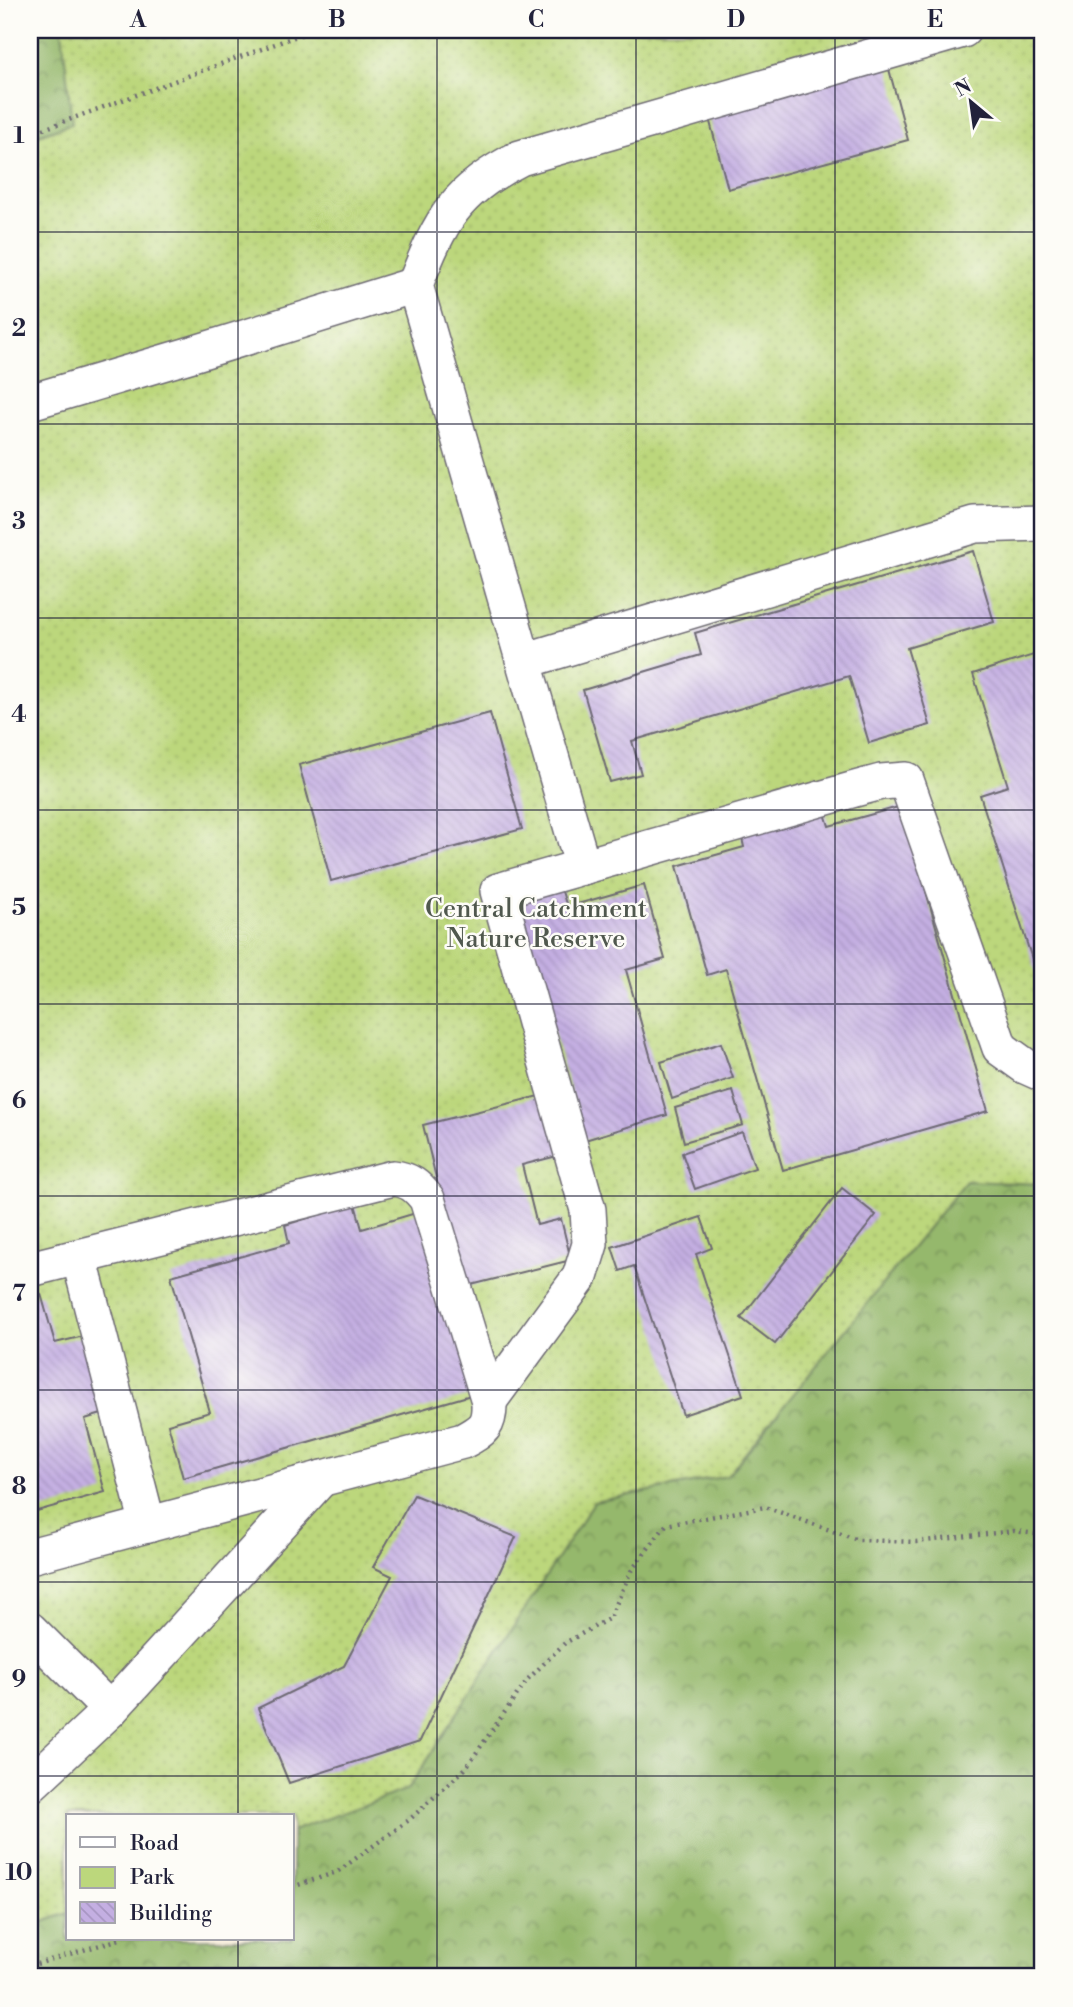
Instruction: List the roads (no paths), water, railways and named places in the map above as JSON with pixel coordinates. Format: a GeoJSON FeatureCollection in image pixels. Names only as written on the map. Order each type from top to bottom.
{"type":"FeatureCollection","features":[{"type":"Feature","properties":{"kind":"lane"},"geometry":{"type":"LineString","coordinates":[[583,867],[415,285],[432,240],[449,212],[468,191],[493,171],[520,158],[963,30]]}},
{"type":"Feature","properties":{"kind":"lane"},"geometry":{"type":"LineString","coordinates":[[30,401],[415,285]]}},
{"type":"Feature","properties":{"kind":"lane"},"geometry":{"type":"LineString","coordinates":[[524,661],[975,525],[1043,523]]}},
{"type":"Feature","properties":{"kind":"lane"},"geometry":{"type":"LineString","coordinates":[[489,1401],[580,1276],[590,1244],[588,1210],[498,891],[855,789],[881,782],[906,780],[1000,1048],[1025,1066],[1043,1074]]}},
{"type":"Feature","properties":{"kind":"lane"},"geometry":{"type":"LineString","coordinates":[[30,1269],[393,1178],[407,1180],[418,1187],[427,1199],[489,1401],[490,1417],[481,1431],[463,1441],[30,1556]]}},
{"type":"Feature","properties":{"kind":"lane"},"geometry":{"type":"LineString","coordinates":[[79,1257],[148,1525]]}},
{"type":"Feature","properties":{"kind":"lane"},"geometry":{"type":"LineString","coordinates":[[30,1785],[110,1710],[322,1478]]}},
{"type":"Feature","properties":{"kind":"lane"},"geometry":{"type":"LineString","coordinates":[[30,1630],[110,1710]]}},
{"type":"Feature","properties":{"kind":"park label","name":"Central Catchment Nature Reserve"},"geometry":{"type":"Point","coordinates":[536,923]}}]}
